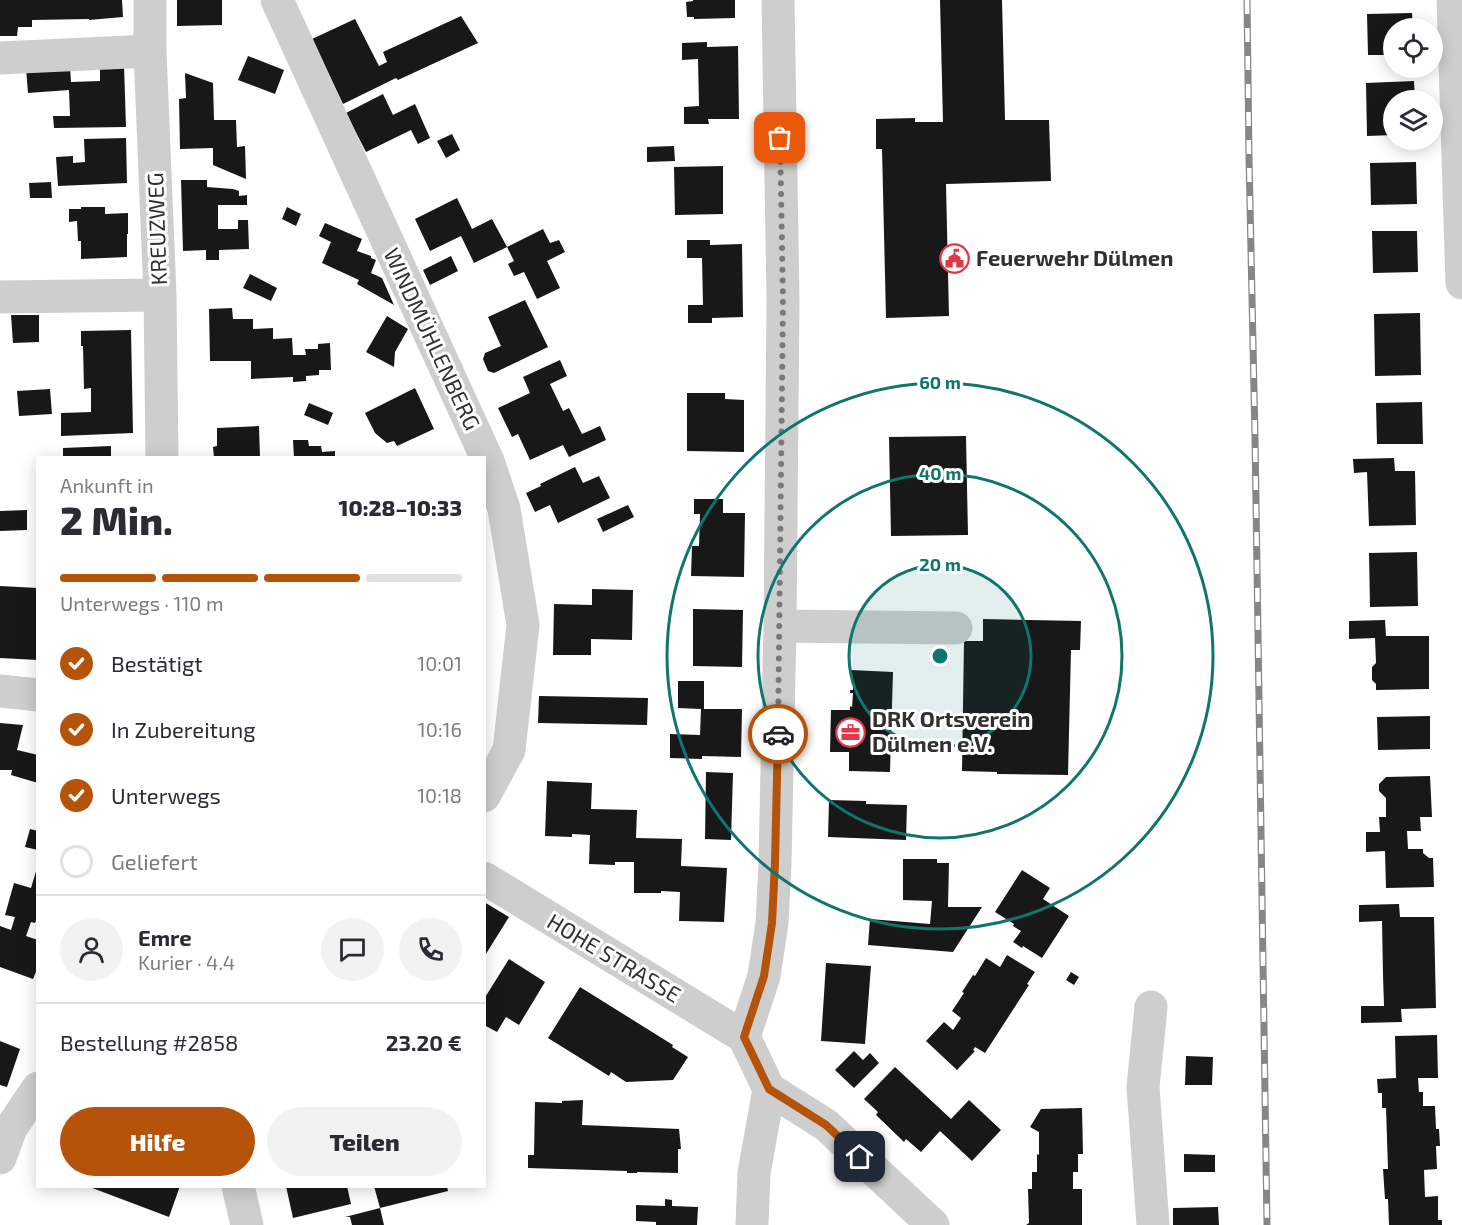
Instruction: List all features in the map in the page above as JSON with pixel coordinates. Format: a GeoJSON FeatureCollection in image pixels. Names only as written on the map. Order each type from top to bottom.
{"type":"FeatureCollection","features":[{"type":"Feature","properties":{"kind":"street","name":"KREUZWEG"},"geometry":{"type":"LineString","coordinates":[[150,0],[160,295],[162,456]]}},
{"type":"Feature","properties":{"kind":"street","name":"WINDMÜHLENBERG"},"geometry":{"type":"LineString","coordinates":[[277,0],[486,456]]}},
{"type":"Feature","properties":{"kind":"street"},"geometry":{"type":"LineString","coordinates":[[778,0],[783,299],[775,863],[772,923],[764,976],[744,1037],[769,1089],[826,1125],[933,1225]]}},
{"type":"Feature","properties":{"kind":"street"},"geometry":{"type":"LineString","coordinates":[[1454,0],[1462,283]]}},
{"type":"Feature","properties":{"kind":"street"},"geometry":{"type":"LineString","coordinates":[[0,58],[150,51]]}},
{"type":"Feature","properties":{"kind":"street"},"geometry":{"type":"LineString","coordinates":[[0,297],[160,295]]}},
{"type":"Feature","properties":{"kind":"street","name":"WINDMÜHLENBERG"},"geometry":{"type":"LineString","coordinates":[[486,457],[504,509],[523,625],[509,750],[486,792]]}},
{"type":"Feature","properties":{"kind":"street"},"geometry":{"type":"LineString","coordinates":[[780,626],[956,628]]}},
{"type":"Feature","properties":{"kind":"street"},"geometry":{"type":"LineString","coordinates":[[0,691],[36,695]]}},
{"type":"Feature","properties":{"kind":"street","name":"HOHE STRASSE"},"geometry":{"type":"LineString","coordinates":[[486,879],[744,1037]]}},
{"type":"Feature","properties":{"kind":"street"},"geometry":{"type":"LineString","coordinates":[[1151,1007],[1143,1087],[1153,1225]]}},
{"type":"Feature","properties":{"kind":"street"},"geometry":{"type":"LineString","coordinates":[[752,1225],[754,1173],[769,1089]]}},
{"type":"Feature","properties":{"kind":"street"},"geometry":{"type":"LineString","coordinates":[[0,1158],[11,1128],[36,1091]]}},
{"type":"Feature","properties":{"kind":"street"},"geometry":{"type":"LineString","coordinates":[[238,1188],[247,1225]]}},
{"type":"Feature","properties":{"kind":"building"},"geometry":{"type":"Polygon","coordinates":[[[0,0],[122,0],[123,17],[89,20],[32,20],[32,27],[18,27],[17,36],[0,36],[0,0]]]}},
{"type":"Feature","properties":{"kind":"building"},"geometry":{"type":"Polygon","coordinates":[[[177,0],[222,0],[222,25],[177,26],[177,0]]]}},
{"type":"Feature","properties":{"kind":"building"},"geometry":{"type":"Polygon","coordinates":[[[735,0],[735,18],[694,19],[694,17],[687,17],[686,2],[735,0]]]}},
{"type":"Feature","properties":{"kind":"building"},"geometry":{"type":"Polygon","coordinates":[[[940,0],[1002,0],[1005,120],[1049,120],[1051,181],[946,184],[949,316],[886,318],[882,149],[876,149],[876,119],[915,118],[915,122],[943,122],[940,0]]]}},
{"type":"Feature","properties":{"kind":"building"},"geometry":{"type":"Polygon","coordinates":[[[1412,13],[1412,18],[1383,18],[1383,55],[1368,55],[1367,14],[1412,13]]]}},
{"type":"Feature","properties":{"kind":"building"},"geometry":{"type":"Polygon","coordinates":[[[461,16],[478,43],[398,80],[396,78],[343,104],[312,39],[355,19],[379,66],[387,62],[383,52],[461,16]]]}},
{"type":"Feature","properties":{"kind":"building"},"geometry":{"type":"Polygon","coordinates":[[[707,42],[707,47],[738,46],[739,119],[708,119],[709,124],[684,124],[684,107],[699,106],[698,59],[682,60],[682,43],[707,42]]]}},
{"type":"Feature","properties":{"kind":"building"},"geometry":{"type":"Polygon","coordinates":[[[248,56],[284,70],[275,94],[238,80],[248,56]]]}},
{"type":"Feature","properties":{"kind":"building"},"geometry":{"type":"Polygon","coordinates":[[[100,65],[124,65],[126,127],[54,128],[53,116],[70,116],[69,90],[28,93],[26,68],[70,66],[71,82],[100,81],[100,65]]]}},
{"type":"Feature","properties":{"kind":"building"},"geometry":{"type":"Polygon","coordinates":[[[185,73],[213,83],[214,120],[236,120],[237,147],[245,146],[246,179],[213,165],[213,148],[180,149],[179,99],[186,98],[185,73]]]}},
{"type":"Feature","properties":{"kind":"building"},"geometry":{"type":"Polygon","coordinates":[[[1414,81],[1414,90],[1383,90],[1383,135],[1367,136],[1366,83],[1414,81]]]}},
{"type":"Feature","properties":{"kind":"building"},"geometry":{"type":"Polygon","coordinates":[[[383,94],[393,115],[415,104],[430,138],[418,144],[411,130],[366,152],[346,113],[383,94]]]}},
{"type":"Feature","properties":{"kind":"building"},"geometry":{"type":"Polygon","coordinates":[[[452,134],[460,150],[446,158],[437,141],[452,134]]]}},
{"type":"Feature","properties":{"kind":"building"},"geometry":{"type":"Polygon","coordinates":[[[126,138],[127,183],[58,186],[56,157],[73,156],[73,163],[85,162],[84,139],[126,138]]]}},
{"type":"Feature","properties":{"kind":"building"},"geometry":{"type":"Polygon","coordinates":[[[674,146],[675,161],[647,162],[647,147],[674,146]]]}},
{"type":"Feature","properties":{"kind":"building"},"geometry":{"type":"Polygon","coordinates":[[[1416,162],[1417,204],[1371,205],[1370,163],[1416,162]]]}},
{"type":"Feature","properties":{"kind":"building"},"geometry":{"type":"Polygon","coordinates":[[[723,166],[723,214],[675,215],[674,167],[723,166]]]}},
{"type":"Feature","properties":{"kind":"building"},"geometry":{"type":"Polygon","coordinates":[[[181,180],[207,180],[207,187],[233,189],[239,191],[239,196],[247,195],[247,205],[218,205],[218,229],[238,229],[238,220],[248,220],[249,249],[219,250],[219,260],[206,260],[206,250],[183,251],[181,180]]]}},
{"type":"Feature","properties":{"kind":"building"},"geometry":{"type":"Polygon","coordinates":[[[51,182],[52,198],[30,198],[29,183],[51,182]]]}},
{"type":"Feature","properties":{"kind":"building"},"geometry":{"type":"Polygon","coordinates":[[[457,198],[472,229],[492,219],[507,247],[474,263],[461,236],[430,251],[415,219],[457,198]]]}},
{"type":"Feature","properties":{"kind":"building"},"geometry":{"type":"Polygon","coordinates":[[[81,207],[105,207],[105,214],[128,213],[127,257],[81,259],[81,241],[78,241],[77,221],[69,222],[69,209],[81,209],[81,207]]]}},
{"type":"Feature","properties":{"kind":"building"},"geometry":{"type":"Polygon","coordinates":[[[287,207],[301,214],[296,226],[282,219],[287,207]]]}},
{"type":"Feature","properties":{"kind":"building"},"geometry":{"type":"Polygon","coordinates":[[[325,223],[362,239],[357,251],[376,260],[371,273],[382,278],[394,305],[357,284],[359,280],[322,263],[331,242],[319,236],[325,223]]]}},
{"type":"Feature","properties":{"kind":"building"},"geometry":{"type":"Polygon","coordinates":[[[543,229],[550,243],[559,240],[565,252],[547,261],[560,288],[537,299],[524,272],[514,276],[508,264],[514,261],[507,247],[543,229]]]}},
{"type":"Feature","properties":{"kind":"building"},"geometry":{"type":"Polygon","coordinates":[[[1372,231],[1417,231],[1418,272],[1373,273],[1372,231]]]}},
{"type":"Feature","properties":{"kind":"building"},"geometry":{"type":"Polygon","coordinates":[[[687,240],[710,240],[710,245],[742,244],[743,317],[712,318],[712,323],[688,323],[688,305],[703,305],[702,258],[687,258],[687,240]]]}},
{"type":"Feature","properties":{"kind":"building"},"geometry":{"type":"Polygon","coordinates":[[[451,256],[458,271],[430,285],[423,270],[451,256]]]}},
{"type":"Feature","properties":{"kind":"building"},"geometry":{"type":"Polygon","coordinates":[[[250,274],[277,288],[271,301],[243,288],[250,274]]]}},
{"type":"Feature","properties":{"kind":"building"},"geometry":{"type":"Polygon","coordinates":[[[525,300],[548,347],[494,373],[488,371],[483,359],[485,353],[501,346],[488,317],[525,300]]]}},
{"type":"Feature","properties":{"kind":"building"},"geometry":{"type":"Polygon","coordinates":[[[232,308],[233,319],[253,319],[253,329],[273,328],[273,339],[292,338],[293,355],[306,355],[305,349],[318,349],[318,344],[330,343],[331,370],[319,370],[319,375],[306,376],[306,381],[293,382],[293,377],[251,379],[251,361],[210,361],[209,309],[232,308]]]}},
{"type":"Feature","properties":{"kind":"building"},"geometry":{"type":"Polygon","coordinates":[[[1420,313],[1421,375],[1375,376],[1374,314],[1420,313]]]}},
{"type":"Feature","properties":{"kind":"building"},"geometry":{"type":"Polygon","coordinates":[[[11,315],[39,315],[39,342],[13,343],[11,315]]]}},
{"type":"Feature","properties":{"kind":"building"},"geometry":{"type":"Polygon","coordinates":[[[387,316],[408,329],[395,352],[394,367],[366,352],[387,316]]]}},
{"type":"Feature","properties":{"kind":"building"},"geometry":{"type":"Polygon","coordinates":[[[131,330],[133,433],[61,436],[61,413],[91,412],[91,388],[84,389],[81,331],[131,330]]]}},
{"type":"Feature","properties":{"kind":"building"},"geometry":{"type":"Polygon","coordinates":[[[560,360],[567,376],[550,384],[563,411],[569,408],[582,434],[600,426],[606,440],[569,457],[563,445],[530,460],[518,434],[512,437],[498,408],[530,393],[523,377],[560,360]]]}},
{"type":"Feature","properties":{"kind":"building"},"geometry":{"type":"Polygon","coordinates":[[[415,388],[434,429],[397,446],[394,441],[387,443],[375,433],[365,413],[415,388]]]}},
{"type":"Feature","properties":{"kind":"building"},"geometry":{"type":"Polygon","coordinates":[[[50,389],[52,414],[19,416],[17,391],[50,389]]]}},
{"type":"Feature","properties":{"kind":"building"},"geometry":{"type":"Polygon","coordinates":[[[687,393],[725,393],[725,399],[744,400],[744,452],[687,451],[687,393]]]}},
{"type":"Feature","properties":{"kind":"building"},"geometry":{"type":"Polygon","coordinates":[[[1422,402],[1423,444],[1377,444],[1376,403],[1422,402]]]}},
{"type":"Feature","properties":{"kind":"building"},"geometry":{"type":"Polygon","coordinates":[[[309,403],[333,413],[328,425],[304,415],[309,403]]]}},
{"type":"Feature","properties":{"kind":"building"},"geometry":{"type":"Polygon","coordinates":[[[259,426],[260,456],[214,456],[213,447],[217,446],[217,428],[259,426]]]}},
{"type":"Feature","properties":{"kind":"building"},"geometry":{"type":"Polygon","coordinates":[[[966,436],[968,535],[891,536],[889,437],[966,436]]]}},
{"type":"Feature","properties":{"kind":"building"},"geometry":{"type":"Polygon","coordinates":[[[293,440],[308,440],[309,446],[321,446],[322,452],[335,451],[335,456],[294,456],[293,440]]]}},
{"type":"Feature","properties":{"kind":"building"},"geometry":{"type":"Polygon","coordinates":[[[111,446],[111,456],[63,456],[63,448],[111,446]]]}},
{"type":"Feature","properties":{"kind":"building"},"geometry":{"type":"Polygon","coordinates":[[[1394,458],[1395,471],[1415,471],[1416,525],[1369,526],[1367,472],[1354,473],[1353,459],[1394,458]]]}},
{"type":"Feature","properties":{"kind":"building"},"geometry":{"type":"Polygon","coordinates":[[[575,467],[583,483],[599,476],[610,498],[558,523],[550,505],[535,512],[526,493],[575,467]]]}},
{"type":"Feature","properties":{"kind":"building"},"geometry":{"type":"Polygon","coordinates":[[[694,499],[723,499],[723,513],[745,513],[744,577],[691,576],[692,546],[699,546],[700,514],[694,514],[694,499]]]}},
{"type":"Feature","properties":{"kind":"building"},"geometry":{"type":"Polygon","coordinates":[[[628,505],[634,517],[603,532],[597,519],[628,505]]]}},
{"type":"Feature","properties":{"kind":"building"},"geometry":{"type":"Polygon","coordinates":[[[27,510],[27,530],[0,531],[0,511],[27,510]]]}},
{"type":"Feature","properties":{"kind":"building"},"geometry":{"type":"Polygon","coordinates":[[[1417,552],[1418,606],[1370,607],[1369,553],[1417,552]]]}},
{"type":"Feature","properties":{"kind":"building"},"geometry":{"type":"Polygon","coordinates":[[[0,586],[36,588],[36,660],[0,658],[0,586]]]}},
{"type":"Feature","properties":{"kind":"building"},"geometry":{"type":"Polygon","coordinates":[[[592,589],[633,590],[632,640],[591,639],[591,655],[553,655],[554,604],[592,605],[592,589]]]}},
{"type":"Feature","properties":{"kind":"building"},"geometry":{"type":"Polygon","coordinates":[[[693,609],[743,610],[742,667],[693,666],[693,609]]]}},
{"type":"Feature","properties":{"kind":"building"},"geometry":{"type":"Polygon","coordinates":[[[983,619],[1081,621],[1080,650],[1071,650],[1068,775],[962,771],[964,641],[983,641],[983,619]]]}},
{"type":"Feature","properties":{"kind":"building"},"geometry":{"type":"Polygon","coordinates":[[[1385,620],[1386,636],[1429,636],[1429,689],[1376,690],[1376,684],[1372,680],[1372,667],[1376,663],[1375,638],[1349,639],[1349,621],[1385,620]]]}},
{"type":"Feature","properties":{"kind":"building"},"geometry":{"type":"Polygon","coordinates":[[[851,670],[893,672],[890,772],[849,771],[849,752],[830,752],[831,710],[850,710],[850,706],[852,707],[853,693],[850,693],[850,690],[853,690],[853,676],[851,676],[851,670]]]}},
{"type":"Feature","properties":{"kind":"building"},"geometry":{"type":"Polygon","coordinates":[[[678,681],[704,681],[704,709],[742,709],[741,757],[670,758],[670,734],[700,735],[701,709],[678,708],[678,681]]]}},
{"type":"Feature","properties":{"kind":"building"},"geometry":{"type":"Polygon","coordinates":[[[539,696],[648,698],[647,725],[538,723],[539,696]]]}},
{"type":"Feature","properties":{"kind":"building"},"geometry":{"type":"Polygon","coordinates":[[[1430,716],[1430,749],[1378,750],[1377,717],[1430,716]]]}},
{"type":"Feature","properties":{"kind":"building"},"geometry":{"type":"Polygon","coordinates":[[[0,723],[23,725],[17,750],[36,755],[36,782],[11,775],[12,770],[0,770],[0,723]]]}},
{"type":"Feature","properties":{"kind":"building"},"geometry":{"type":"Polygon","coordinates":[[[706,772],[733,773],[731,840],[705,839],[706,772]]]}},
{"type":"Feature","properties":{"kind":"building"},"geometry":{"type":"Polygon","coordinates":[[[1430,776],[1432,817],[1420,817],[1421,831],[1407,831],[1408,849],[1423,849],[1423,853],[1433,858],[1434,887],[1386,888],[1385,851],[1366,852],[1366,832],[1380,832],[1379,817],[1386,817],[1386,798],[1379,791],[1379,784],[1386,777],[1430,776]]]}},
{"type":"Feature","properties":{"kind":"building"},"geometry":{"type":"Polygon","coordinates":[[[547,781],[592,783],[591,809],[637,810],[636,838],[682,839],[681,866],[727,868],[724,922],[679,921],[680,892],[634,893],[634,862],[615,862],[615,865],[589,864],[590,835],[545,836],[547,781]]]}},
{"type":"Feature","properties":{"kind":"building"},"geometry":{"type":"Polygon","coordinates":[[[829,800],[907,805],[906,840],[828,837],[829,800]]]}},
{"type":"Feature","properties":{"kind":"building"},"geometry":{"type":"Polygon","coordinates":[[[30,829],[36,830],[36,850],[25,847],[30,829]]]}},
{"type":"Feature","properties":{"kind":"building"},"geometry":{"type":"Polygon","coordinates":[[[903,859],[937,859],[937,863],[949,863],[948,907],[982,907],[953,952],[868,945],[870,919],[930,924],[932,901],[903,900],[903,859]]]}},
{"type":"Feature","properties":{"kind":"building"},"geometry":{"type":"Polygon","coordinates":[[[1022,870],[1050,888],[1043,899],[1069,916],[1042,958],[1013,942],[1021,931],[995,912],[1022,870]]]}},
{"type":"Feature","properties":{"kind":"building"},"geometry":{"type":"Polygon","coordinates":[[[36,871],[36,920],[35,923],[31,922],[26,936],[36,939],[36,972],[33,979],[0,967],[0,926],[11,930],[15,917],[5,915],[14,883],[31,888],[36,871]]]}},
{"type":"Feature","properties":{"kind":"building"},"geometry":{"type":"Polygon","coordinates":[[[486,903],[509,917],[486,954],[486,903]]]}},
{"type":"Feature","properties":{"kind":"building"},"geometry":{"type":"Polygon","coordinates":[[[1399,904],[1400,917],[1434,917],[1436,1008],[1401,1009],[1402,1022],[1361,1023],[1361,1006],[1384,1006],[1382,921],[1359,922],[1359,905],[1399,904]]]}},
{"type":"Feature","properties":{"kind":"building"},"geometry":{"type":"Polygon","coordinates":[[[1007,955],[1035,972],[985,1053],[975,1047],[973,1050],[975,1051],[957,1070],[926,1041],[944,1022],[953,1030],[961,1018],[952,1011],[964,993],[962,992],[986,958],[1000,967],[1007,955]]]}},
{"type":"Feature","properties":{"kind":"building"},"geometry":{"type":"Polygon","coordinates":[[[509,959],[545,982],[519,1025],[506,1017],[497,1032],[486,1026],[486,996],[509,959]]]}},
{"type":"Feature","properties":{"kind":"building"},"geometry":{"type":"Polygon","coordinates":[[[826,963],[871,966],[865,1044],[821,1041],[826,963]]]}},
{"type":"Feature","properties":{"kind":"building"},"geometry":{"type":"Polygon","coordinates":[[[1071,972],[1079,977],[1074,985],[1066,980],[1071,972]]]}},
{"type":"Feature","properties":{"kind":"building"},"geometry":{"type":"Polygon","coordinates":[[[580,987],[673,1045],[672,1047],[688,1057],[673,1080],[626,1082],[611,1072],[609,1076],[548,1038],[580,987]]]}},
{"type":"Feature","properties":{"kind":"building"},"geometry":{"type":"Polygon","coordinates":[[[1437,1035],[1438,1078],[1418,1078],[1419,1092],[1423,1092],[1423,1106],[1435,1106],[1436,1129],[1439,1129],[1440,1146],[1436,1146],[1437,1169],[1424,1170],[1425,1197],[1438,1196],[1438,1220],[1442,1220],[1442,1225],[1389,1225],[1383,1169],[1388,1169],[1386,1108],[1382,1108],[1382,1093],[1378,1093],[1377,1079],[1396,1078],[1395,1036],[1437,1035]]]}},
{"type":"Feature","properties":{"kind":"building"},"geometry":{"type":"Polygon","coordinates":[[[0,1041],[20,1049],[7,1087],[0,1085],[0,1041]]]}},
{"type":"Feature","properties":{"kind":"building"},"geometry":{"type":"Polygon","coordinates":[[[854,1051],[863,1060],[870,1053],[879,1063],[854,1088],[835,1070],[854,1051]]]}},
{"type":"Feature","properties":{"kind":"building"},"geometry":{"type":"Polygon","coordinates":[[[1186,1056],[1213,1057],[1212,1085],[1185,1085],[1186,1056]]]}},
{"type":"Feature","properties":{"kind":"building"},"geometry":{"type":"Polygon","coordinates":[[[895,1067],[951,1119],[969,1100],[1001,1130],[972,1161],[940,1131],[921,1152],[906,1139],[904,1142],[876,1115],[878,1112],[864,1099],[895,1067]]]}},
{"type":"Feature","properties":{"kind":"building"},"geometry":{"type":"Polygon","coordinates":[[[583,1100],[582,1125],[679,1129],[681,1149],[678,1149],[678,1173],[528,1168],[528,1155],[534,1155],[535,1102],[562,1103],[562,1101],[583,1100]]]}},
{"type":"Feature","properties":{"kind":"building"},"geometry":{"type":"Polygon","coordinates":[[[1082,1108],[1083,1154],[1078,1154],[1078,1172],[1073,1172],[1073,1189],[1082,1189],[1082,1225],[1026,1225],[1029,1223],[1028,1189],[1032,1189],[1032,1172],[1037,1172],[1037,1154],[1039,1155],[1039,1132],[1030,1127],[1041,1109],[1082,1108]]]}},
{"type":"Feature","properties":{"kind":"building"},"geometry":{"type":"Polygon","coordinates":[[[1184,1154],[1215,1155],[1215,1172],[1184,1172],[1184,1154]]]}},
{"type":"Feature","properties":{"kind":"building"},"geometry":{"type":"Polygon","coordinates":[[[92,1188],[179,1188],[169,1217],[92,1188]]]}},
{"type":"Feature","properties":{"kind":"building"},"geometry":{"type":"Polygon","coordinates":[[[286,1188],[347,1188],[351,1204],[293,1218],[286,1188]]]}},
{"type":"Feature","properties":{"kind":"building"},"geometry":{"type":"Polygon","coordinates":[[[375,1188],[447,1188],[448,1191],[380,1208],[375,1188]]]}},
{"type":"Feature","properties":{"kind":"building"},"geometry":{"type":"Polygon","coordinates":[[[665,1199],[672,1200],[672,1206],[698,1207],[697,1225],[656,1225],[656,1222],[636,1221],[636,1205],[665,1206],[665,1199]]]}},
{"type":"Feature","properties":{"kind":"building"},"geometry":{"type":"Polygon","coordinates":[[[1218,1207],[1219,1225],[1173,1225],[1173,1208],[1218,1207]]]}},
{"type":"Feature","properties":{"kind":"building"},"geometry":{"type":"Polygon","coordinates":[[[380,1208],[384,1225],[352,1225],[350,1217],[345,1217],[380,1208]]]}},
{"type":"Feature","properties":{"kind":"railway"},"geometry":{"type":"LineString","coordinates":[[1247,0],[1267,1225]]}},
{"type":"Feature","properties":{"kind":"way so far"},"geometry":{"type":"LineString","coordinates":[[778,734],[783,299],[780,138]]}},
{"type":"Feature","properties":{"kind":"place","name":"Feuerwehr Dülmen"},"geometry":{"type":"Point","coordinates":[955,258]}},
{"type":"Feature","properties":{"kind":"place","name":"DRK Ortsverein Dülmen e.V."},"geometry":{"type":"Point","coordinates":[851,732]}},
{"type":"Feature","properties":{"kind":"route"},"geometry":{"type":"LineString","coordinates":[[778,734],[772,923],[764,976],[744,1037],[769,1089],[826,1125],[860,1157]]}}]}
